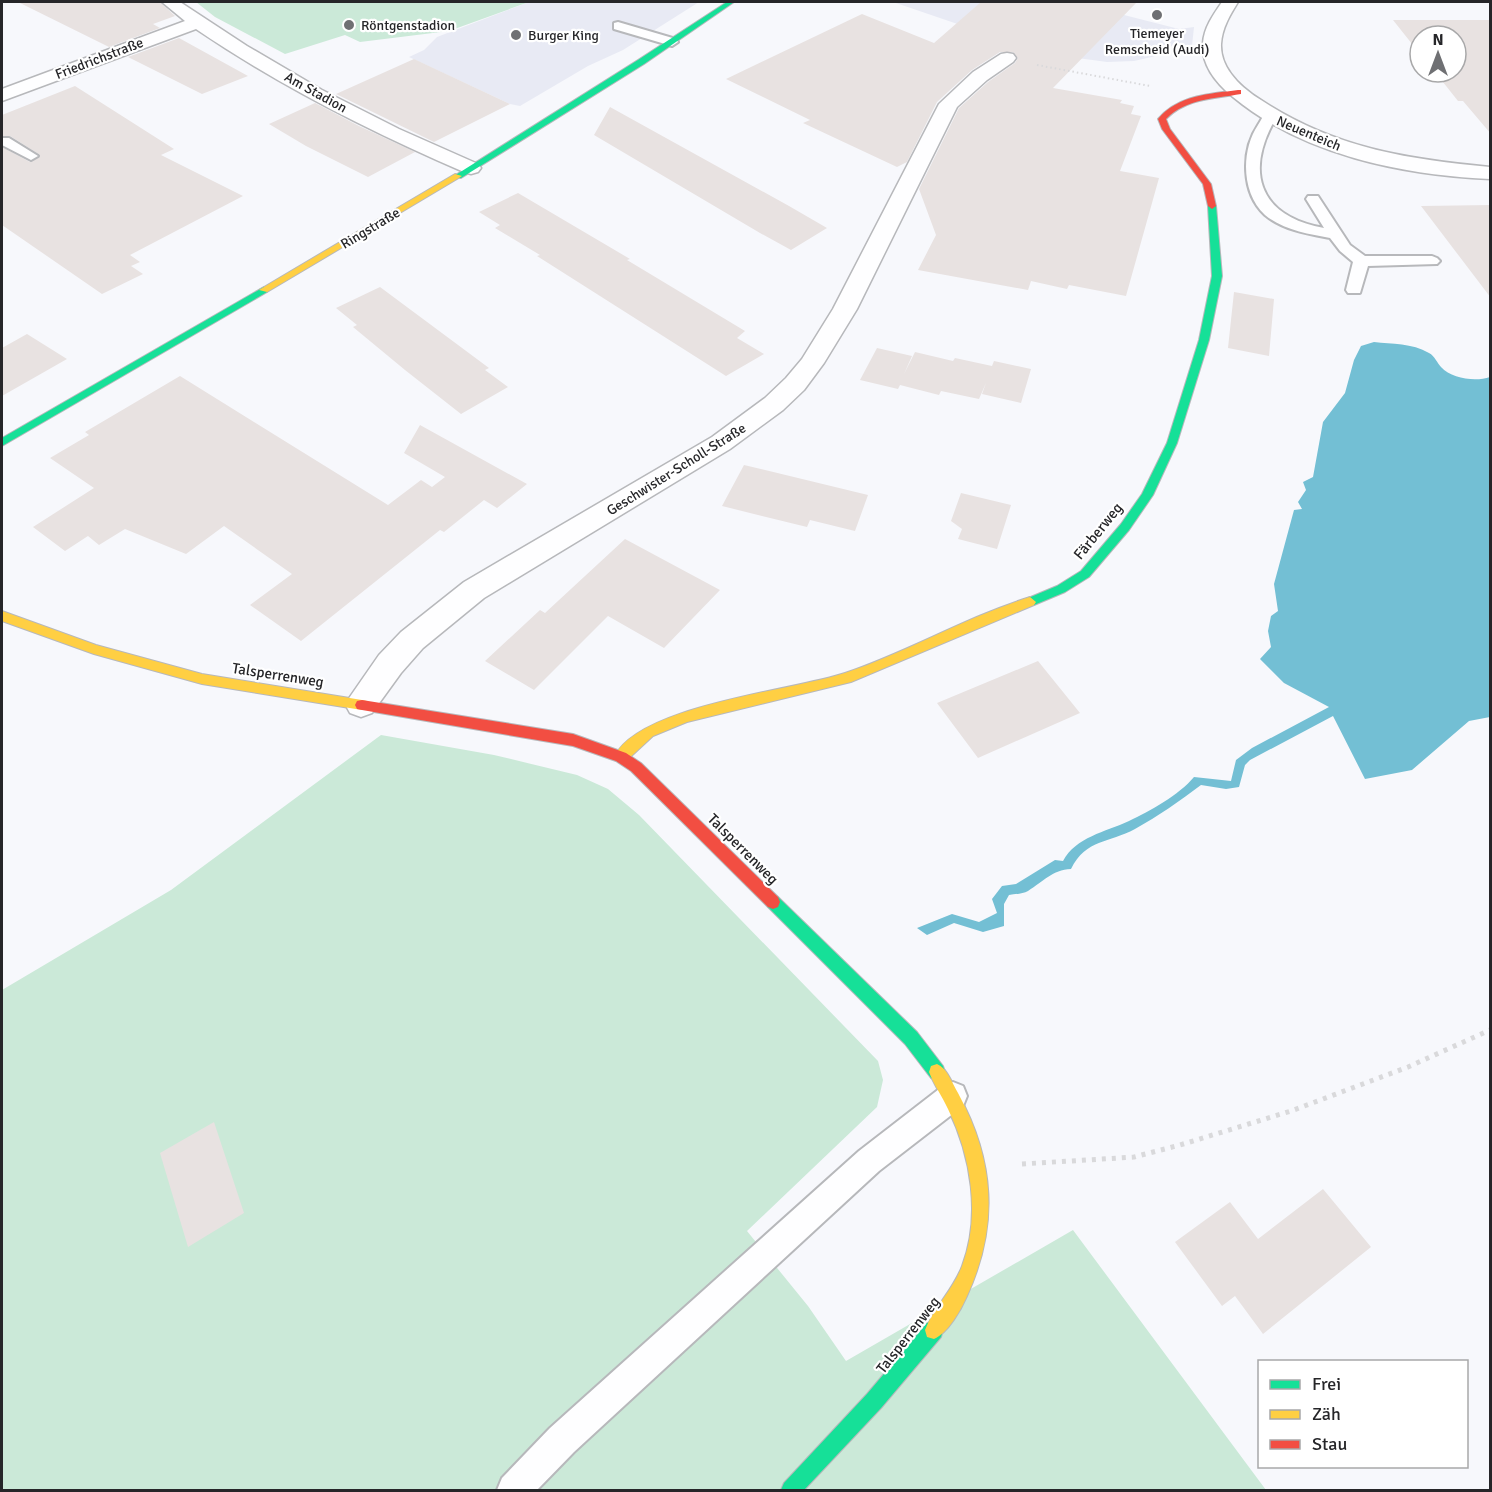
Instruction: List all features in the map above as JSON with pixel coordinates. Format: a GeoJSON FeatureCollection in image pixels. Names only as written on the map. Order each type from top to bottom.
{"type":"FeatureCollection","features":[{"type":"Feature","properties":{"kind":"street","name":"Am Stadion"},"geometry":{"type":"LineString","coordinates":[[170,2],[198,22],[310,91],[471,168]]}},
{"type":"Feature","properties":{"kind":"street","name":"Ringstraße"},"geometry":{"type":"LineString","coordinates":[[2,443],[471,168],[672,42],[731,2]]}},
{"type":"Feature","properties":{"kind":"street","name":"Neuenteich"},"geometry":{"type":"LineString","coordinates":[[1230,2],[1217,19],[1211,51],[1217,67],[1238,93],[1270,116],[1297,131],[1350,151],[1420,165],[1491,173]]}},
{"type":"Feature","properties":{"kind":"street","name":"Friedrichstraße"},"geometry":{"type":"LineString","coordinates":[[2,95],[198,22]]}},
{"type":"Feature","properties":{"kind":"street","name":"Geschwister-Scholl-Straße"},"geometry":{"type":"LineString","coordinates":[[361,704],[390,664],[412,640],[465,597],[721,443],[774,404],[795,384],[812,363],[845,309],[949,104],[980,76],[1007,58]]}},
{"type":"Feature","properties":{"kind":"street","name":"Färberweg"},"geometry":{"type":"LineString","coordinates":[[621,757],[648,732],[685,717],[846,678],[1061,589],[1085,574],[1125,527],[1148,495],[1172,443],[1204,340],[1217,276],[1213,212],[1207,184],[1166,129],[1162,119],[1166,112],[1178,105],[1207,97],[1238,93]]}},
{"type":"Feature","properties":{"kind":"street","name":"Talsperrenweg"},"geometry":{"type":"LineString","coordinates":[[2,616],[94,649],[202,679],[573,740],[621,757],[653,784],[911,1038],[936,1067],[953,1096],[969,1132],[979,1167],[982,1205],[979,1234],[955,1302],[892,1382],[791,1491]]}},
{"type":"Feature","properties":{"kind":"lane"},"geometry":{"type":"LineString","coordinates":[[618,26],[672,42]]}},
{"type":"Feature","properties":{"kind":"lane"},"geometry":{"type":"LineString","coordinates":[[1270,116],[1258,136],[1253,156],[1255,176],[1263,203],[1269,211],[1292,223],[1309,230],[1335,234]]}},
{"type":"Feature","properties":{"kind":"lane"},"geometry":{"type":"LineString","coordinates":[[4,141],[31,156]]}},
{"type":"Feature","properties":{"kind":"lane"},"geometry":{"type":"LineString","coordinates":[[1313,199],[1344,248],[1361,261],[1432,261]]}},
{"type":"Feature","properties":{"kind":"lane"},"geometry":{"type":"LineString","coordinates":[[1354,290],[1361,261]]}},
{"type":"Feature","properties":{"kind":"lane"},"geometry":{"type":"LineString","coordinates":[[514,1491],[562,1440],[869,1161],[953,1096]]}},
{"type":"Feature","properties":{"kind":"path"},"geometry":{"type":"LineString","coordinates":[[1007,58],[1080,75],[1087,73],[1207,97]]}},
{"type":"Feature","properties":{"kind":"path"},"geometry":{"type":"LineString","coordinates":[[979,1167],[1134,1157],[1291,1111],[1408,1067],[1491,1030]]}},
{"type":"Feature","properties":{"kind":"shaded area"},"geometry":{"type":"Polygon","coordinates":[[[529,2],[699,2],[623,50],[588,66],[520,106],[510,104],[409,57],[424,50],[437,37],[529,2]]]}},
{"type":"Feature","properties":{"kind":"shaded area"},"geometry":{"type":"Polygon","coordinates":[[[893,2],[1073,2],[1179,29],[1194,27],[1192,46],[1175,44],[1156,56],[1134,61],[1107,62],[1070,57],[978,31],[893,2]]]}},
{"type":"Feature","properties":{"kind":"green space","name":"Röntgenstadion"},"geometry":{"type":"Polygon","coordinates":[[[196,2],[529,2],[449,31],[360,42],[345,35],[285,54],[215,17],[196,2]]]}},
{"type":"Feature","properties":{"kind":"green space"},"geometry":{"type":"Polygon","coordinates":[[[381,735],[494,755],[577,775],[608,789],[639,815],[878,1061],[883,1080],[877,1107],[747,1231],[808,1306],[846,1361],[1073,1230],[1266,1490],[2,1490],[2,990],[171,890],[381,735]]]}},
{"type":"Feature","properties":{"kind":"water"},"geometry":{"type":"Polygon","coordinates":[[[1374,342],[1416,347],[1429,353],[1446,371],[1458,377],[1471,379],[1490,377],[1490,717],[1469,721],[1412,770],[1365,779],[1333,716],[1250,760],[1245,765],[1239,787],[1226,789],[1201,785],[1135,829],[1091,847],[1077,859],[1071,869],[1053,874],[1026,892],[1009,895],[1004,904],[1004,926],[983,932],[954,923],[927,935],[917,928],[952,914],[979,922],[997,913],[992,899],[1002,886],[1016,884],[1055,860],[1063,861],[1075,846],[1155,807],[1188,784],[1194,777],[1231,781],[1236,760],[1252,748],[1329,707],[1284,683],[1260,659],[1271,647],[1268,631],[1271,616],[1278,611],[1274,584],[1294,510],[1302,509],[1298,502],[1306,490],[1303,482],[1313,477],[1323,422],[1345,393],[1354,360],[1361,346],[1374,342]]]}},
{"type":"Feature","properties":{"kind":"building"},"geometry":{"type":"Polygon","coordinates":[[[18,2],[160,2],[175,16],[153,24],[160,28],[109,47],[18,2]]]}},
{"type":"Feature","properties":{"kind":"building"},"geometry":{"type":"Polygon","coordinates":[[[981,2],[1137,2],[1053,88],[1122,100],[1120,103],[1134,106],[1131,114],[1141,116],[1120,171],[1159,178],[1126,296],[1069,285],[1067,289],[1031,281],[1028,290],[918,270],[936,235],[919,189],[959,108],[988,82],[1015,63],[1018,58],[1013,52],[1000,52],[972,70],[937,102],[907,162],[897,167],[803,123],[810,120],[726,79],[862,14],[934,43],[981,2]]]}},
{"type":"Feature","properties":{"kind":"building"},"geometry":{"type":"Polygon","coordinates":[[[1393,20],[1491,20],[1491,134],[1463,101],[1458,101],[1445,84],[1468,84],[1468,24],[1408,24],[1408,39],[1393,20]]]}},
{"type":"Feature","properties":{"kind":"building"},"geometry":{"type":"Polygon","coordinates":[[[179,38],[248,76],[202,94],[128,57],[179,38]]]}},
{"type":"Feature","properties":{"kind":"building"},"geometry":{"type":"Polygon","coordinates":[[[414,59],[510,104],[434,142],[336,94],[414,59]]]}},
{"type":"Feature","properties":{"kind":"building"},"geometry":{"type":"Polygon","coordinates":[[[75,86],[174,149],[161,155],[243,196],[130,255],[140,262],[131,266],[143,274],[102,294],[2,225],[2,147],[30,162],[40,155],[10,136],[2,136],[2,115],[75,86]]]}},
{"type":"Feature","properties":{"kind":"building"},"geometry":{"type":"Polygon","coordinates":[[[315,103],[415,152],[368,177],[306,146],[269,124],[315,103]]]}},
{"type":"Feature","properties":{"kind":"building"},"geometry":{"type":"Polygon","coordinates":[[[610,107],[827,228],[791,250],[760,233],[594,135],[610,107]]]}},
{"type":"Feature","properties":{"kind":"building"},"geometry":{"type":"Polygon","coordinates":[[[518,193],[745,331],[737,338],[764,354],[726,376],[537,256],[540,255],[495,228],[500,225],[479,212],[518,193]]]}},
{"type":"Feature","properties":{"kind":"building"},"geometry":{"type":"Polygon","coordinates":[[[1491,205],[1491,298],[1421,206],[1491,205]]]}},
{"type":"Feature","properties":{"kind":"building"},"geometry":{"type":"Polygon","coordinates":[[[380,287],[489,368],[485,370],[508,387],[461,414],[353,327],[357,325],[336,308],[380,287]]]}},
{"type":"Feature","properties":{"kind":"building"},"geometry":{"type":"Polygon","coordinates":[[[1234,292],[1274,299],[1269,356],[1228,348],[1234,292]]]}},
{"type":"Feature","properties":{"kind":"building"},"geometry":{"type":"Polygon","coordinates":[[[27,334],[67,359],[2,396],[2,348],[27,334]]]}},
{"type":"Feature","properties":{"kind":"building"},"geometry":{"type":"Polygon","coordinates":[[[877,348],[912,356],[904,374],[915,352],[953,361],[955,358],[992,366],[994,361],[1031,369],[1021,403],[982,394],[986,383],[979,399],[941,391],[939,395],[900,385],[898,389],[860,380],[877,348]]]}},
{"type":"Feature","properties":{"kind":"building"},"geometry":{"type":"Polygon","coordinates":[[[180,376],[388,505],[421,480],[432,487],[445,477],[404,453],[420,425],[527,484],[497,508],[484,500],[444,532],[440,530],[301,641],[250,605],[292,574],[224,526],[186,554],[125,529],[99,545],[88,536],[65,551],[33,527],[94,488],[50,458],[89,435],[85,432],[180,376]]]}},
{"type":"Feature","properties":{"kind":"building"},"geometry":{"type":"Polygon","coordinates":[[[744,465],[868,495],[855,531],[810,520],[807,527],[722,506],[744,465]]]}},
{"type":"Feature","properties":{"kind":"building"},"geometry":{"type":"Polygon","coordinates":[[[961,493],[1011,505],[997,549],[958,539],[962,529],[951,521],[961,493]]]}},
{"type":"Feature","properties":{"kind":"building"},"geometry":{"type":"Polygon","coordinates":[[[625,539],[720,590],[664,648],[608,616],[534,690],[485,661],[540,610],[545,613],[625,539]]]}},
{"type":"Feature","properties":{"kind":"building"},"geometry":{"type":"Polygon","coordinates":[[[1038,661],[1080,713],[978,758],[937,703],[1038,661]]]}},
{"type":"Feature","properties":{"kind":"building"},"geometry":{"type":"Polygon","coordinates":[[[214,1122],[244,1213],[188,1247],[160,1153],[214,1122]]]}},
{"type":"Feature","properties":{"kind":"building"},"geometry":{"type":"Polygon","coordinates":[[[1323,1189],[1371,1247],[1263,1334],[1235,1296],[1222,1306],[1175,1242],[1230,1202],[1258,1239],[1323,1189]]]}},
{"type":"Feature","properties":{"kind":"traffic: fast"},"geometry":{"type":"LineString","coordinates":[[458,176],[641,62],[731,2]]}},
{"type":"Feature","properties":{"kind":"traffic: fast"},"geometry":{"type":"LineString","coordinates":[[1030,602],[1061,589],[1085,574],[1125,527],[1147,495],[1172,443],[1204,340],[1217,276],[1212,206]]}},
{"type":"Feature","properties":{"kind":"traffic: fast"},"geometry":{"type":"LineString","coordinates":[[2,443],[264,290]]}},
{"type":"Feature","properties":{"kind":"traffic: fast"},"geometry":{"type":"LineString","coordinates":[[773,902],[911,1038],[937,1072]]}},
{"type":"Feature","properties":{"kind":"traffic: fast"},"geometry":{"type":"LineString","coordinates":[[791,1490],[874,1401],[934,1330]]}},
{"type":"Feature","properties":{"kind":"traffic: slow"},"geometry":{"type":"LineString","coordinates":[[264,290],[458,176]]}},
{"type":"Feature","properties":{"kind":"traffic: slow"},"geometry":{"type":"LineString","coordinates":[[621,757],[648,732],[685,717],[846,678],[1030,602]]}},
{"type":"Feature","properties":{"kind":"traffic: slow"},"geometry":{"type":"LineString","coordinates":[[2,616],[94,649],[202,679],[362,705]]}},
{"type":"Feature","properties":{"kind":"traffic: slow"},"geometry":{"type":"LineString","coordinates":[[934,1330],[956,1299],[971,1267],[979,1235],[981,1202],[977,1170],[968,1137],[955,1104],[937,1072]]}},
{"type":"Feature","properties":{"kind":"traffic: jam"},"geometry":{"type":"LineString","coordinates":[[1212,206],[1207,184],[1166,129],[1162,119],[1169,111],[1187,101],[1238,92]]}},
{"type":"Feature","properties":{"kind":"traffic: jam"},"geometry":{"type":"LineString","coordinates":[[362,705],[573,740],[621,757],[636,767],[773,902]]}},
{"type":"Feature","properties":{"kind":"place","name":"Tiemeyer Remscheid (Audi)"},"geometry":{"type":"Point","coordinates":[1157,15]}},
{"type":"Feature","properties":{"kind":"place","name":"Röntgenstadion"},"geometry":{"type":"Point","coordinates":[349,25]}},
{"type":"Feature","properties":{"kind":"place","name":"Burger King"},"geometry":{"type":"Point","coordinates":[516,35]}}]}
